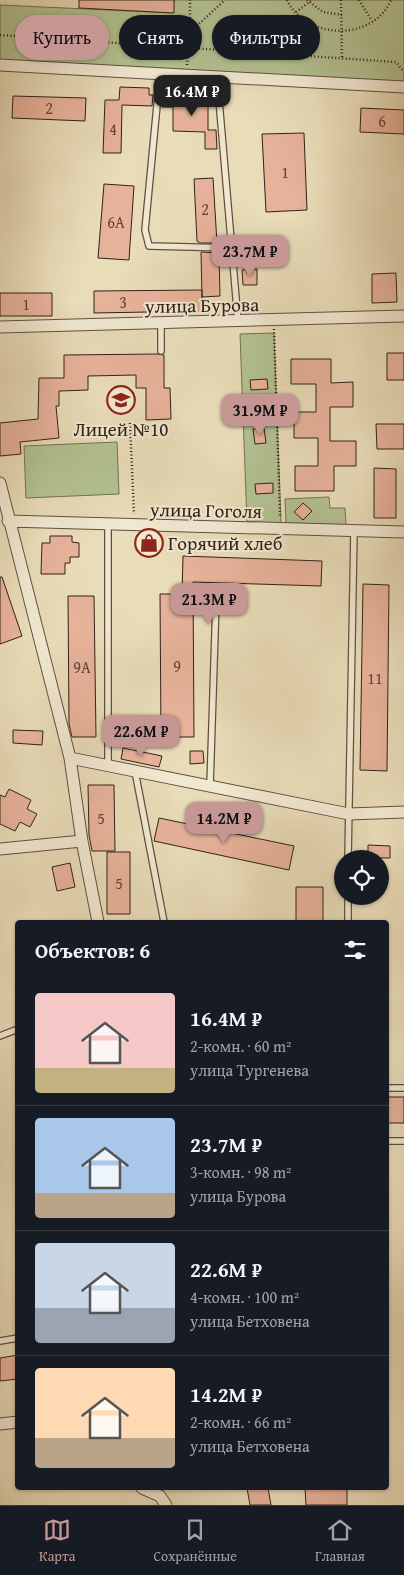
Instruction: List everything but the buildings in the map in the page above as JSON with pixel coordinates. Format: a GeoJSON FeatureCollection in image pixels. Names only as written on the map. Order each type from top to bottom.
{"type":"FeatureCollection","features":[{"type":"Feature","properties":{"kind":"street"},"geometry":{"type":"LineString","coordinates":[[0,65],[404,87]]}},
{"type":"Feature","properties":{"kind":"street","name":"улица Бурова"},"geometry":{"type":"LineString","coordinates":[[0,327],[404,316]]}},
{"type":"Feature","properties":{"kind":"street"},"geometry":{"type":"LineString","coordinates":[[0,483],[8,521],[70,758],[82,841],[98,920]]}},
{"type":"Feature","properties":{"kind":"street","name":"улица Гоголя"},"geometry":{"type":"LineString","coordinates":[[8,521],[404,532]]}},
{"type":"Feature","properties":{"kind":"street"},"geometry":{"type":"LineString","coordinates":[[70,758],[349,814],[404,812]]}},
{"type":"Feature","properties":{"kind":"street"},"geometry":{"type":"LineString","coordinates":[[0,849],[82,841]]}},
{"type":"Feature","properties":{"kind":"street"},"geometry":{"type":"LineString","coordinates":[[0,1424],[15,1422]]}},
{"type":"Feature","properties":{"kind":"street"},"geometry":{"type":"LineString","coordinates":[[146,1490],[160,1496],[166,1505]]}},
{"type":"Feature","properties":{"kind":"lane"},"geometry":{"type":"LineString","coordinates":[[160,74],[145,230],[149,246],[232,248]]}},
{"type":"Feature","properties":{"kind":"lane"},"geometry":{"type":"LineString","coordinates":[[217,77],[238,322]]}},
{"type":"Feature","properties":{"kind":"lane"},"geometry":{"type":"LineString","coordinates":[[161,323],[161,351]]}},
{"type":"Feature","properties":{"kind":"lane"},"geometry":{"type":"LineString","coordinates":[[108,525],[108,766]]}},
{"type":"Feature","properties":{"kind":"lane"},"geometry":{"type":"LineString","coordinates":[[348,850],[354,531]]}},
{"type":"Feature","properties":{"kind":"lane"},"geometry":{"type":"LineString","coordinates":[[210,786],[216,602]]}},
{"type":"Feature","properties":{"kind":"lane"},"geometry":{"type":"LineString","coordinates":[[135,771],[164,920]]}},
{"type":"Feature","properties":{"kind":"lane"},"geometry":{"type":"LineString","coordinates":[[348,905],[348,920]]}},
{"type":"Feature","properties":{"kind":"lane"},"geometry":{"type":"LineString","coordinates":[[0,1036],[15,1030]]}},
{"type":"Feature","properties":{"kind":"lane"},"geometry":{"type":"LineString","coordinates":[[389,1088],[404,1088]]}},
{"type":"Feature","properties":{"kind":"lane"},"geometry":{"type":"LineString","coordinates":[[389,1141],[404,1141]]}},
{"type":"Feature","properties":{"kind":"lane"},"geometry":{"type":"LineString","coordinates":[[0,1342],[15,1339]]}},
{"type":"Feature","properties":{"kind":"path"},"geometry":{"type":"LineString","coordinates":[[190,0],[190,15]]}},
{"type":"Feature","properties":{"kind":"path"},"geometry":{"type":"LineString","coordinates":[[202,21],[225,0]]}},
{"type":"Feature","properties":{"kind":"path"},"geometry":{"type":"LineString","coordinates":[[287,0],[304,20],[321,29],[342,32],[359,28],[372,21],[391,0]]}},
{"type":"Feature","properties":{"kind":"path"},"geometry":{"type":"LineString","coordinates":[[341,0],[342,58]]}},
{"type":"Feature","properties":{"kind":"path"},"geometry":{"type":"LineString","coordinates":[[359,0],[372,21]]}},
{"type":"Feature","properties":{"kind":"path"},"geometry":{"type":"LineString","coordinates":[[296,12],[309,1],[323,12],[342,15]]}},
{"type":"Feature","properties":{"kind":"path"},"geometry":{"type":"LineString","coordinates":[[0,35],[119,44]]}},
{"type":"Feature","properties":{"kind":"path"},"geometry":{"type":"LineString","coordinates":[[202,50],[396,62],[404,72]]}},
{"type":"Feature","properties":{"kind":"path"},"geometry":{"type":"LineString","coordinates":[[187,60],[187,67]]}},
{"type":"Feature","properties":{"kind":"path"},"geometry":{"type":"LineString","coordinates":[[273,320],[280,520]]}},
{"type":"Feature","properties":{"kind":"path"},"geometry":{"type":"LineString","coordinates":[[130,423],[135,526]]}},
{"type":"Feature","properties":{"kind":"green space"},"geometry":{"type":"Polygon","coordinates":[[[174,0],[404,0],[404,87],[0,65],[0,5],[173,13],[174,0]]]}},
{"type":"Feature","properties":{"kind":"green space"},"geometry":{"type":"Polygon","coordinates":[[[274,333],[281,523],[247,522],[240,334],[274,333]]]}},
{"type":"Feature","properties":{"kind":"green space"},"geometry":{"type":"Polygon","coordinates":[[[117,442],[119,494],[26,498],[24,446],[117,442]]]}},
{"type":"Feature","properties":{"kind":"green space"},"geometry":{"type":"Polygon","coordinates":[[[329,497],[330,508],[345,508],[346,525],[286,523],[285,499],[329,497]]]}},
{"type":"Feature","properties":{"kind":"place","name":"Лицей №10"},"geometry":{"type":"Point","coordinates":[121,400]}},
{"type":"Feature","properties":{"kind":"place","name":"Горячий хлеб"},"geometry":{"type":"Point","coordinates":[149,543]}}]}
